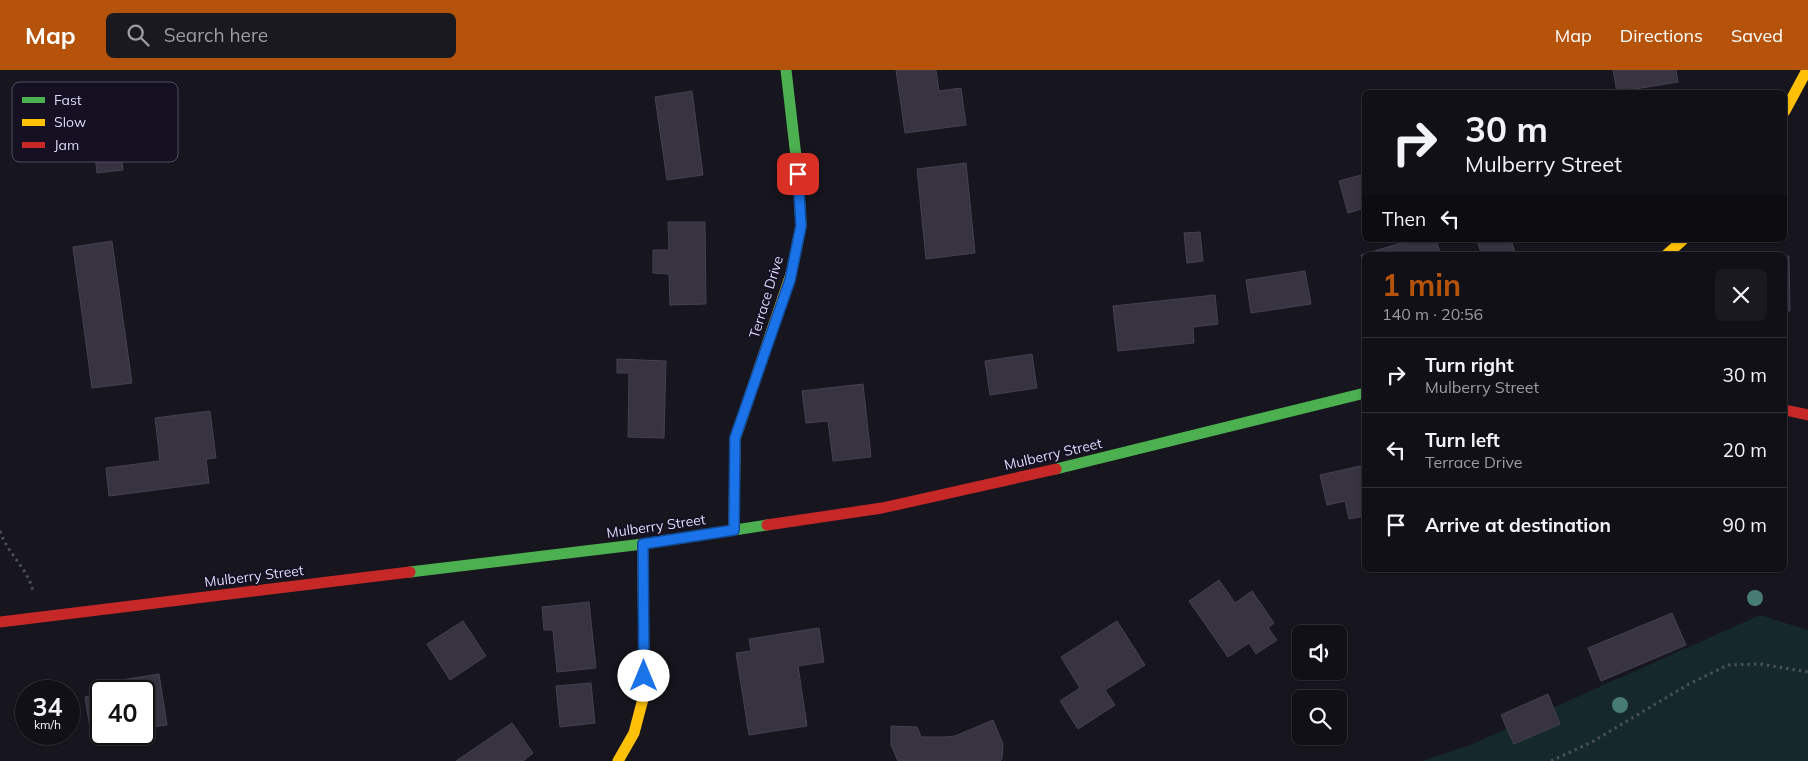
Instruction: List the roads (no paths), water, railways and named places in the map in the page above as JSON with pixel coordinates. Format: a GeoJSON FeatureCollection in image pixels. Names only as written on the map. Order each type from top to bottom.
{"type":"FeatureCollection","features":[{"type":"Feature","properties":{"kind":"street","name":"Terrace Drive"},"geometry":{"type":"LineString","coordinates":[[734,530],[735,438],[790,280],[801,226],[798,174],[786,70]]}},
{"type":"Feature","properties":{"kind":"street"},"geometry":{"type":"LineString","coordinates":[[1787,106],[1807,70]]}},
{"type":"Feature","properties":{"kind":"street"},"geometry":{"type":"LineString","coordinates":[[1669,252],[1681,242]]}},
{"type":"Feature","properties":{"kind":"street","name":"Mulberry Street"},"geometry":{"type":"LineString","coordinates":[[0,622],[643,544],[882,508],[1027,476],[1362,394]]}},
{"type":"Feature","properties":{"kind":"street"},"geometry":{"type":"LineString","coordinates":[[1787,410],[1808,415]]}},
{"type":"Feature","properties":{"kind":"street"},"geometry":{"type":"LineString","coordinates":[[618,761],[634,733],[644,695],[643,544]]}}]}
